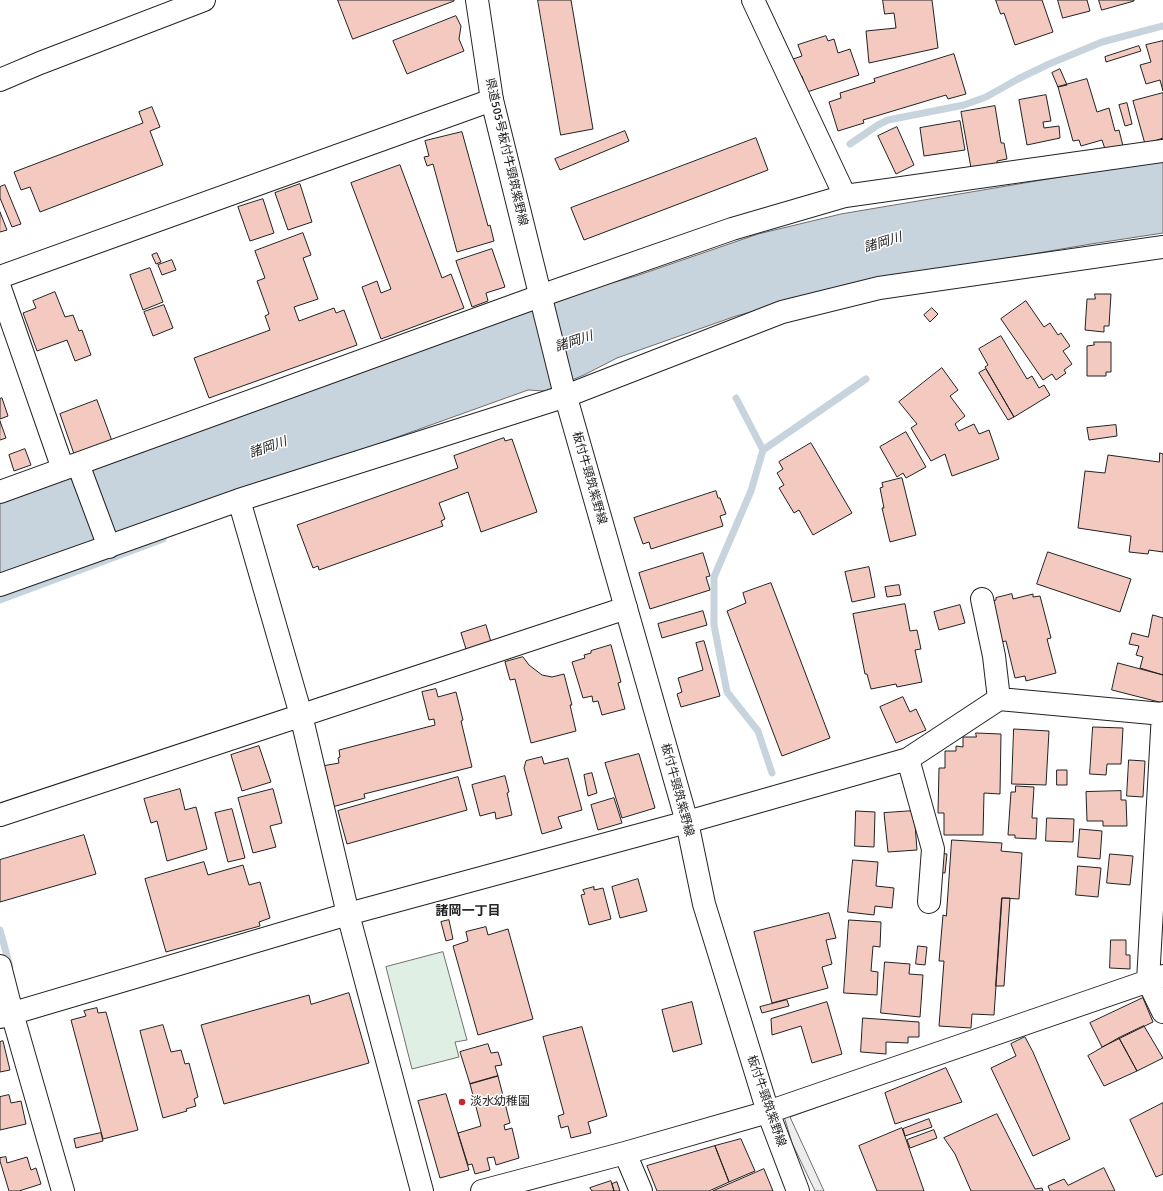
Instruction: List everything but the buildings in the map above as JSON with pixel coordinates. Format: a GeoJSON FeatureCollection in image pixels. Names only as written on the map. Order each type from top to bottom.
{"type":"FeatureCollection","features":[{"type":"Feature","properties":{"kind":"street"},"geometry":{"type":"LineString","coordinates":[[0,80],[40,63],[204,0]]}},
{"type":"Feature","properties":{"kind":"street","name":"県道505号板付牛頸筑紫野線"},"geometry":{"type":"LineString","coordinates":[[477,0],[492,100],[564,392]]}},
{"type":"Feature","properties":{"kind":"street"},"geometry":{"type":"LineString","coordinates":[[753,0],[845,196]]}},
{"type":"Feature","properties":{"kind":"street"},"geometry":{"type":"LineString","coordinates":[[0,277],[492,100]]}},
{"type":"Feature","properties":{"kind":"street"},"geometry":{"type":"LineString","coordinates":[[0,492],[541,300],[732,229],[845,196],[1163,151]]}},
{"type":"Feature","properties":{"kind":"street"},"geometry":{"type":"LineString","coordinates":[[0,585],[239,500],[564,392],[782,312],[879,288],[1163,247]]}},
{"type":"Feature","properties":{"kind":"street"},"geometry":{"type":"LineString","coordinates":[[0,288],[70,467],[109,547]]}},
{"type":"Feature","properties":{"kind":"street","name":"板付牛頸筑紫野線"},"geometry":{"type":"LineString","coordinates":[[564,392],[687,822],[704,904],[768,1112],[798,1191]]}},
{"type":"Feature","properties":{"kind":"street"},"geometry":{"type":"LineString","coordinates":[[239,500],[301,715],[348,914],[422,1191]]}},
{"type":"Feature","properties":{"kind":"street"},"geometry":{"type":"LineString","coordinates":[[982,598],[994,656],[999,699]]}},
{"type":"Feature","properties":{"kind":"street"},"geometry":{"type":"LineString","coordinates":[[0,815],[626,608]]}},
{"type":"Feature","properties":{"kind":"street"},"geometry":{"type":"LineString","coordinates":[[6,1015],[348,914],[687,822],[908,758],[999,699],[1163,714],[1155,978],[1163,1012]]}},
{"type":"Feature","properties":{"kind":"street"},"geometry":{"type":"LineString","coordinates":[[908,758],[933,849],[929,902]]}},
{"type":"Feature","properties":{"kind":"street"},"geometry":{"type":"LineString","coordinates":[[0,966],[6,1015],[63,1191]]}},
{"type":"Feature","properties":{"kind":"street"},"geometry":{"type":"LineString","coordinates":[[482,1191],[625,1153],[768,1112],[1155,978]]}},
{"type":"Feature","properties":{"kind":"street"},"geometry":{"type":"LineString","coordinates":[[625,1153],[641,1191]]}},
{"type":"Feature","properties":{"kind":"green space"},"geometry":{"type":"Polygon","coordinates":[[[443,952],[467,1040],[455,1042],[459,1057],[412,1069],[386,967],[443,952]]]}},
{"type":"Feature","properties":{"kind":"shaded area"},"geometry":{"type":"Polygon","coordinates":[[[1138,994],[790,1117],[824,1191],[815,1191],[792,1143],[783,1113],[1138,994]]]}},
{"type":"Feature","properties":{"kind":"water","name":"諸岡川"},"geometry":{"type":"Polygon","coordinates":[[[1163,160],[1163,233],[920,273],[816,294],[736,316],[617,358],[584,375],[545,391],[528,390],[0,580],[0,502],[569,295],[636,276],[758,234],[841,214],[1163,160]]]}},
{"type":"Feature","properties":{"kind":"waterway"},"geometry":{"type":"LineString","coordinates":[[850,144],[888,120],[964,105],[986,97],[1049,64],[1102,42],[1163,26]]}},
{"type":"Feature","properties":{"kind":"waterway"},"geometry":{"type":"LineString","coordinates":[[763,450],[866,379]]}},
{"type":"Feature","properties":{"kind":"waterway"},"geometry":{"type":"LineString","coordinates":[[736,398],[763,450],[751,491],[714,577],[714,625],[727,692],[758,731],[772,773]]}},
{"type":"Feature","properties":{"kind":"waterway"},"geometry":{"type":"LineString","coordinates":[[0,600],[163,539]]}},
{"type":"Feature","properties":{"kind":"waterway"},"geometry":{"type":"LineString","coordinates":[[0,930],[10,967]]}},
{"type":"Feature","properties":{"kind":"place","name":"淡水幼稚園"},"geometry":{"type":"Point","coordinates":[462,1102]}},
{"type":"Feature","properties":{"kind":"district","name":"諸岡一丁目"},"geometry":{"type":"Point","coordinates":[468,912]}}]}
